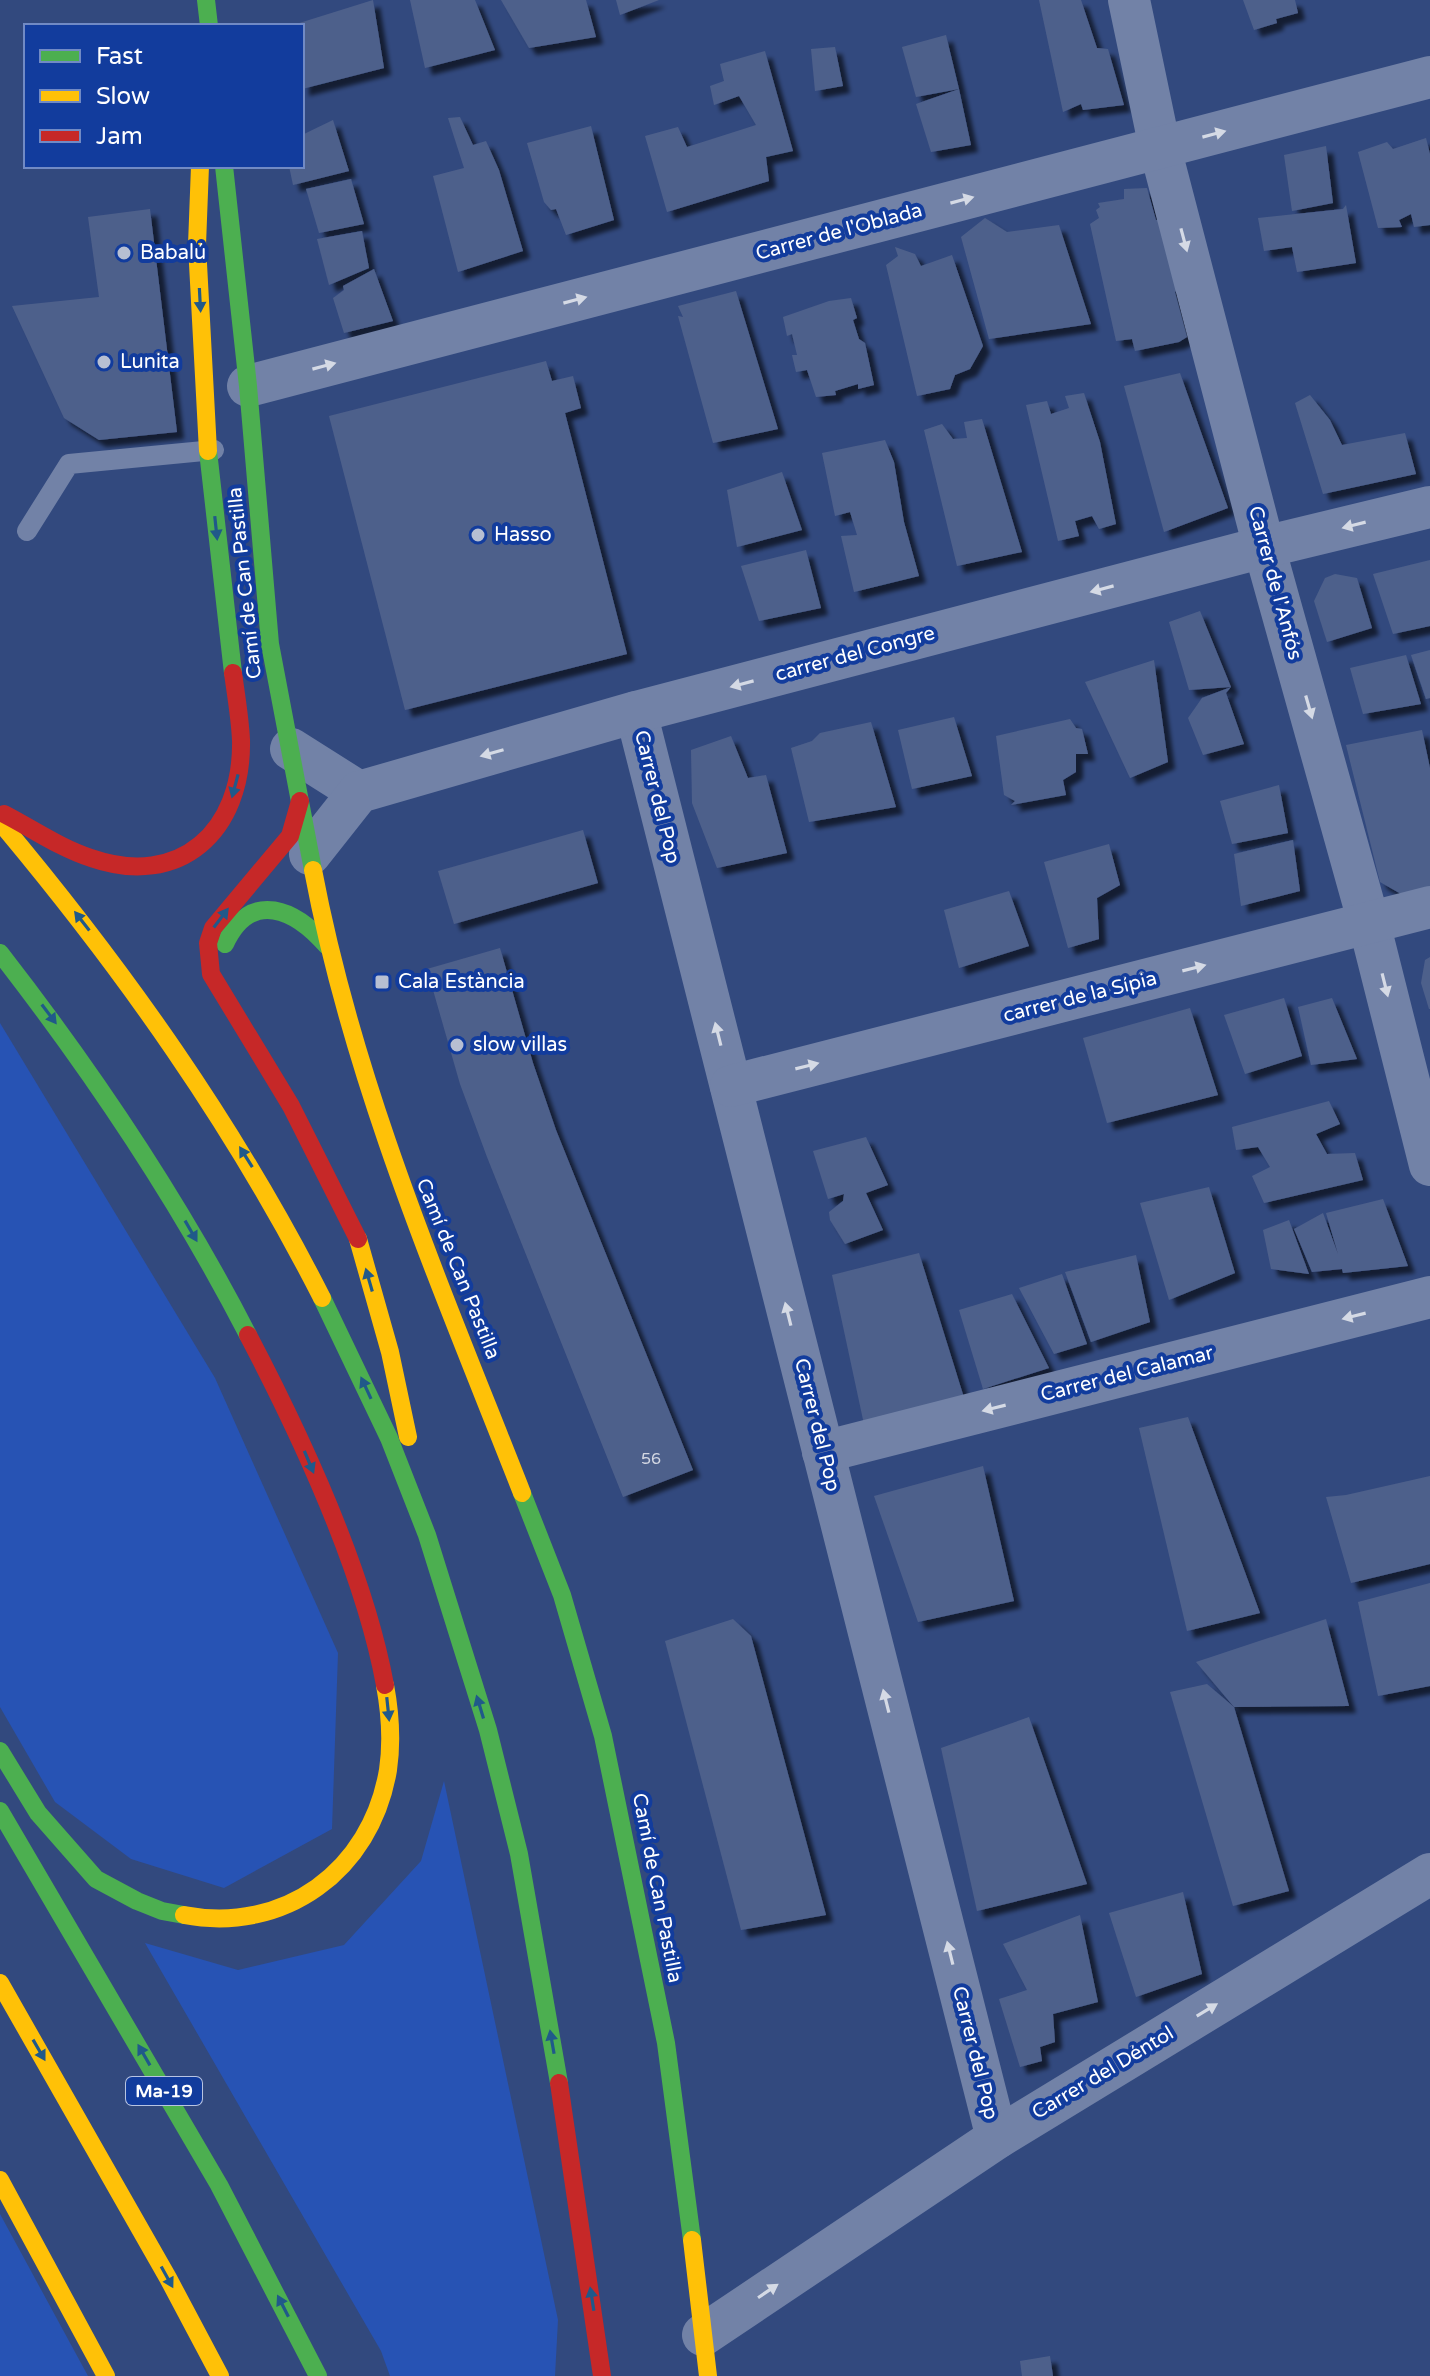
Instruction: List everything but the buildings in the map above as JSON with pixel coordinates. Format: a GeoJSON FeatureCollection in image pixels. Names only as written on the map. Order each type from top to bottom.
{"type":"FeatureCollection","features":[{"type":"Feature","properties":{"kind":"main road"},"geometry":{"type":"LineString","coordinates":[[206,0],[207,24]]}},
{"type":"Feature","properties":{"kind":"main road"},"geometry":{"type":"LineString","coordinates":[[0,812],[90,858],[139,868],[167,865],[197,848],[209,837],[227,810],[237,779],[241,741],[208,451],[197,245],[200,168]]}},
{"type":"Feature","properties":{"kind":"main road","name":"Camí de Can Pastilla"},"geometry":{"type":"LineString","coordinates":[[224,168],[254,445],[270,644],[327,946],[366,1083],[395,1168],[562,1595],[603,1736],[666,2043],[708,2376]]}},
{"type":"Feature","properties":{"kind":"main road"},"geometry":{"type":"LineString","coordinates":[[300,801],[290,836],[213,928],[208,943],[208,958],[219,990],[291,1106],[357,1236],[390,1352],[428,1537]]}},
{"type":"Feature","properties":{"kind":"main road"},"geometry":{"type":"LineString","coordinates":[[0,822],[41,869],[132,988],[206,1094],[253,1170],[298,1248],[339,1329],[385,1429],[428,1537],[503,1782],[560,2083],[602,2376]]}},
{"type":"Feature","properties":{"kind":"main road"},"geometry":{"type":"LineString","coordinates":[[219,990],[219,962],[227,937],[253,913],[277,908],[292,913],[311,927],[327,946]]}},
{"type":"Feature","properties":{"kind":"main road"},"geometry":{"type":"LineString","coordinates":[[0,953],[79,1055],[129,1128],[261,1358],[287,1411],[352,1569],[381,1669],[390,1728],[383,1792],[367,1833],[353,1852],[326,1883],[295,1905],[234,1921],[212,1921],[169,1913],[97,1880],[34,1807],[0,1751]]}},
{"type":"Feature","properties":{"kind":"main road","name":"Ma-19"},"geometry":{"type":"LineString","coordinates":[[0,1811],[219,2185],[318,2376]]}},
{"type":"Feature","properties":{"kind":"main road"},"geometry":{"type":"LineString","coordinates":[[0,1983],[139,2226],[220,2376]]}},
{"type":"Feature","properties":{"kind":"main road"},"geometry":{"type":"LineString","coordinates":[[0,2180],[106,2376]]}},
{"type":"Feature","properties":{"kind":"street","name":"Carrer de l'Anfós"},"geometry":{"type":"LineString","coordinates":[[1129,0],[1160,148],[1264,547],[1369,923],[1430,1165]]}},
{"type":"Feature","properties":{"kind":"street","name":"Carrer de l'Oblada"},"geometry":{"type":"LineString","coordinates":[[248,386],[1430,77]]}},
{"type":"Feature","properties":{"kind":"street","name":"carrer del Congre"},"geometry":{"type":"LineString","coordinates":[[359,792],[636,712],[1264,547],[1430,507]]}},
{"type":"Feature","properties":{"kind":"street","name":"Carrer del Pop"},"geometry":{"type":"LineString","coordinates":[[636,712],[997,2138]]}},
{"type":"Feature","properties":{"kind":"street"},"geometry":{"type":"LineString","coordinates":[[291,749],[359,792],[310,854]]}},
{"type":"Feature","properties":{"kind":"street","name":"carrer de la Sípia"},"geometry":{"type":"LineString","coordinates":[[731,1086],[1430,907]]}},
{"type":"Feature","properties":{"kind":"street","name":"Carrer del Calamar"},"geometry":{"type":"LineString","coordinates":[[823,1452],[1430,1297]]}},
{"type":"Feature","properties":{"kind":"street","name":"Carrer del Déntol"},"geometry":{"type":"LineString","coordinates":[[703,2335],[997,2138],[1430,1874]]}},
{"type":"Feature","properties":{"kind":"lane"},"geometry":{"type":"LineString","coordinates":[[27,531],[69,464],[254,445]]}},
{"type":"Feature","properties":{"kind":"shaded area"},"geometry":{"type":"Polygon","coordinates":[[[0,1023],[215,1378],[338,1653],[332,1829],[224,1888],[131,1859],[55,1802],[0,1707],[0,1023]]]}},
{"type":"Feature","properties":{"kind":"shaded area"},"geometry":{"type":"Polygon","coordinates":[[[444,1781],[558,2320],[555,2376],[390,2376],[381,2351],[145,1943],[238,1970],[344,1945],[421,1861],[444,1781]]]}},
{"type":"Feature","properties":{"kind":"shaded area"},"geometry":{"type":"Polygon","coordinates":[[[0,2214],[88,2376],[0,2376],[0,2214]]]}},
{"type":"Feature","properties":{"kind":"traffic: fast"},"geometry":{"type":"LineString","coordinates":[[206,0],[209,24]]}},
{"type":"Feature","properties":{"kind":"traffic: fast"},"geometry":{"type":"LineString","coordinates":[[224,168],[248,386],[270,644],[313,870]]}},
{"type":"Feature","properties":{"kind":"traffic: fast"},"geometry":{"type":"LineString","coordinates":[[208,451],[233,673]]}},
{"type":"Feature","properties":{"kind":"traffic: fast"},"geometry":{"type":"LineString","coordinates":[[225,944],[248,916],[274,910],[302,923],[327,946]]}},
{"type":"Feature","properties":{"kind":"traffic: fast"},"geometry":{"type":"LineString","coordinates":[[0,953],[133,1138],[193,1235],[248,1335]]}},
{"type":"Feature","properties":{"kind":"traffic: fast"},"geometry":{"type":"LineString","coordinates":[[322,1298],[389,1438],[427,1535],[488,1730],[519,1854],[559,2083]]}},
{"type":"Feature","properties":{"kind":"traffic: fast"},"geometry":{"type":"LineString","coordinates":[[522,1493],[562,1595],[603,1736],[666,2043],[692,2240]]}},
{"type":"Feature","properties":{"kind":"traffic: fast"},"geometry":{"type":"LineString","coordinates":[[0,1751],[38,1813],[96,1879],[137,1901],[162,1911],[184,1915]]}},
{"type":"Feature","properties":{"kind":"traffic: fast"},"geometry":{"type":"LineString","coordinates":[[0,1811],[219,2185],[318,2376]]}},
{"type":"Feature","properties":{"kind":"traffic: slow"},"geometry":{"type":"LineString","coordinates":[[200,168],[197,245],[208,451]]}},
{"type":"Feature","properties":{"kind":"traffic: slow"},"geometry":{"type":"LineString","coordinates":[[0,822],[90,934],[214,1110],[252,1171],[322,1298]]}},
{"type":"Feature","properties":{"kind":"traffic: slow"},"geometry":{"type":"LineString","coordinates":[[313,870],[330,951],[376,1109],[522,1493]]}},
{"type":"Feature","properties":{"kind":"traffic: slow"},"geometry":{"type":"LineString","coordinates":[[358,1239],[390,1352],[408,1437]]}},
{"type":"Feature","properties":{"kind":"traffic: slow"},"geometry":{"type":"LineString","coordinates":[[184,1915],[221,1918],[256,1915],[288,1904],[317,1888],[342,1865],[363,1838],[378,1806],[388,1770],[390,1728],[385,1685]]}},
{"type":"Feature","properties":{"kind":"traffic: slow"},"geometry":{"type":"LineString","coordinates":[[0,1983],[168,2278],[220,2376]]}},
{"type":"Feature","properties":{"kind":"traffic: slow"},"geometry":{"type":"LineString","coordinates":[[0,2180],[106,2376]]}},
{"type":"Feature","properties":{"kind":"traffic: slow"},"geometry":{"type":"LineString","coordinates":[[692,2240],[708,2376]]}},
{"type":"Feature","properties":{"kind":"traffic: jam"},"geometry":{"type":"LineString","coordinates":[[4,814],[57,844],[91,858],[123,866],[152,865],[178,858],[200,845],[218,826],[231,801],[239,772],[241,740],[233,673]]}},
{"type":"Feature","properties":{"kind":"traffic: jam"},"geometry":{"type":"LineString","coordinates":[[300,801],[290,836],[213,928],[208,943],[211,974],[291,1106],[358,1239]]}},
{"type":"Feature","properties":{"kind":"traffic: jam"},"geometry":{"type":"LineString","coordinates":[[248,1335],[310,1461],[347,1551],[385,1685]]}},
{"type":"Feature","properties":{"kind":"traffic: jam"},"geometry":{"type":"LineString","coordinates":[[559,2083],[602,2376]]}},
{"type":"Feature","properties":{"kind":"place","name":"Babalú"},"geometry":{"type":"Point","coordinates":[124,253]}},
{"type":"Feature","properties":{"kind":"place","name":"Lunita"},"geometry":{"type":"Point","coordinates":[104,362]}},
{"type":"Feature","properties":{"kind":"place","name":"Hasso"},"geometry":{"type":"Point","coordinates":[478,535]}},
{"type":"Feature","properties":{"kind":"place","name":"Cala Estància"},"geometry":{"type":"Point","coordinates":[382,982]}},
{"type":"Feature","properties":{"kind":"place","name":"slow villas"},"geometry":{"type":"Point","coordinates":[457,1045]}}]}
